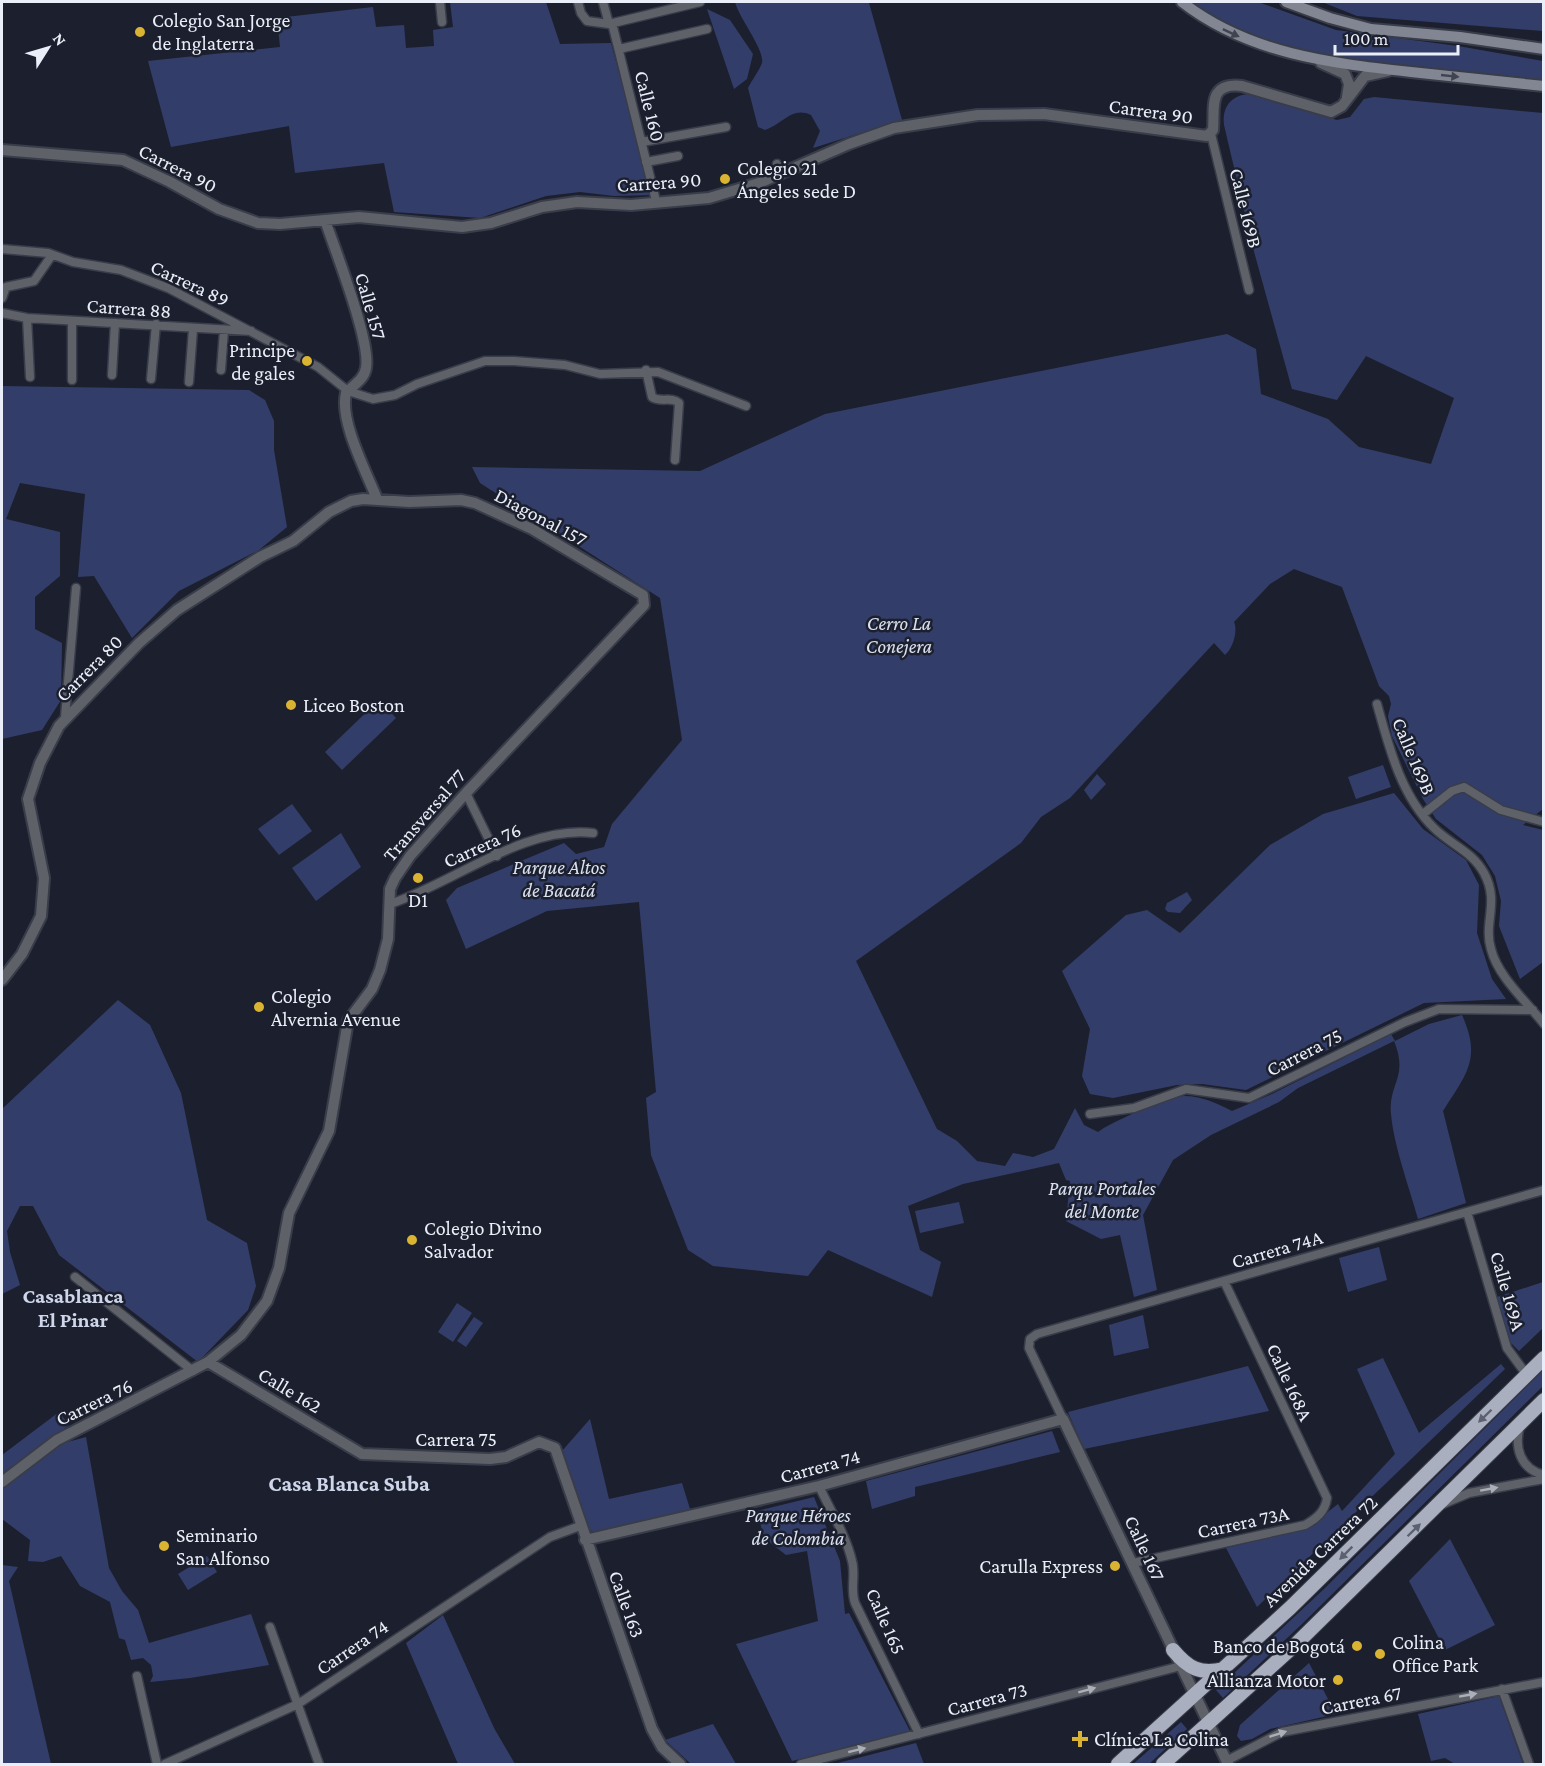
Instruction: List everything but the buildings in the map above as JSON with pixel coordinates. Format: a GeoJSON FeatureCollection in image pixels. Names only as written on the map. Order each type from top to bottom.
{"type":"FeatureCollection","features":[{"type":"Feature","properties":{"kind":"highway","name":"Avenida Carrera 72"},"geometry":{"type":"LineString","coordinates":[[1118,1764],[1290,1608],[1544,1359]]}},
{"type":"Feature","properties":{"kind":"highway"},"geometry":{"type":"LineString","coordinates":[[1163,1764],[1296,1644],[1544,1400]]}},
{"type":"Feature","properties":{"kind":"highway"},"geometry":{"type":"LineString","coordinates":[[1173,1650],[1188,1666],[1200,1672],[1224,1669]]}},
{"type":"Feature","properties":{"kind":"main road"},"geometry":{"type":"LineString","coordinates":[[1182,2],[1199,15],[1237,36],[1310,59],[1544,86]]}},
{"type":"Feature","properties":{"kind":"main road"},"geometry":{"type":"LineString","coordinates":[[1286,2],[1330,18],[1371,28],[1460,37],[1544,50]]}},
{"type":"Feature","properties":{"kind":"street"},"geometry":{"type":"LineString","coordinates":[[440,2],[442,21]]}},
{"type":"Feature","properties":{"kind":"street"},"geometry":{"type":"LineString","coordinates":[[578,2],[581,13],[587,21],[610,24],[699,2]]}},
{"type":"Feature","properties":{"kind":"street","name":"Calle 160"},"geometry":{"type":"LineString","coordinates":[[603,2],[618,49],[655,197]]}},
{"type":"Feature","properties":{"kind":"street"},"geometry":{"type":"LineString","coordinates":[[654,2],[657,13]]}},
{"type":"Feature","properties":{"kind":"street"},"geometry":{"type":"LineString","coordinates":[[618,49],[707,29]]}},
{"type":"Feature","properties":{"kind":"street"},"geometry":{"type":"LineString","coordinates":[[1310,59],[1337,68],[1345,74],[1349,84],[1347,99]]}},
{"type":"Feature","properties":{"kind":"street","name":"Carrera 90"},"geometry":{"type":"LineString","coordinates":[[2,150],[123,160],[219,209],[258,223],[359,217],[475,227],[542,207],[568,202],[631,206],[690,202],[759,183],[779,169],[894,128],[978,115],[1010,112],[1044,114],[1202,136],[1210,134],[1213,130],[1214,99],[1230,86],[1242,86],[1326,112],[1335,111],[1365,76],[1392,70]]}},
{"type":"Feature","properties":{"kind":"street"},"geometry":{"type":"LineString","coordinates":[[642,142],[726,126]]}},
{"type":"Feature","properties":{"kind":"street","name":"Calle 169B"},"geometry":{"type":"LineString","coordinates":[[1210,134],[1249,290]]}},
{"type":"Feature","properties":{"kind":"street"},"geometry":{"type":"LineString","coordinates":[[646,162],[678,156]]}},
{"type":"Feature","properties":{"kind":"street","name":"Calle 157"},"geometry":{"type":"LineString","coordinates":[[325,220],[364,340],[367,358],[363,377],[348,391]]}},
{"type":"Feature","properties":{"kind":"street","name":"Carrera 89"},"geometry":{"type":"LineString","coordinates":[[2,249],[34,250],[73,262],[121,270],[168,288],[318,367],[348,391]]}},
{"type":"Feature","properties":{"kind":"street"},"geometry":{"type":"LineString","coordinates":[[2,298],[6,287],[27,284],[40,276],[52,255]]}},
{"type":"Feature","properties":{"kind":"street","name":"Carrera 88"},"geometry":{"type":"LineString","coordinates":[[2,313],[27,318],[156,324],[193,329],[254,332]]}},
{"type":"Feature","properties":{"kind":"street"},"geometry":{"type":"LineString","coordinates":[[27,318],[30,377]]}},
{"type":"Feature","properties":{"kind":"street"},"geometry":{"type":"LineString","coordinates":[[72,321],[72,380]]}},
{"type":"Feature","properties":{"kind":"street"},"geometry":{"type":"LineString","coordinates":[[112,375],[115,323]]}},
{"type":"Feature","properties":{"kind":"street"},"geometry":{"type":"LineString","coordinates":[[151,379],[156,324]]}},
{"type":"Feature","properties":{"kind":"street"},"geometry":{"type":"LineString","coordinates":[[189,382],[193,329]]}},
{"type":"Feature","properties":{"kind":"street"},"geometry":{"type":"LineString","coordinates":[[221,370],[224,330]]}},
{"type":"Feature","properties":{"kind":"street"},"geometry":{"type":"LineString","coordinates":[[377,499],[348,418],[345,397],[348,391],[373,399],[381,399],[485,361],[565,365],[600,374],[646,370],[658,372],[746,406]]}},
{"type":"Feature","properties":{"kind":"street"},"geometry":{"type":"LineString","coordinates":[[646,370],[652,397],[656,400],[675,400],[681,407],[675,460]]}},
{"type":"Feature","properties":{"kind":"street","name":"Carrera 80"},"geometry":{"type":"LineString","coordinates":[[2,980],[22,954],[41,916],[44,878],[28,799],[50,740],[66,717],[139,643],[187,603],[260,557],[293,541],[342,505],[363,499],[377,499]]}},
{"type":"Feature","properties":{"kind":"street","name":"Diagonal 157"},"geometry":{"type":"LineString","coordinates":[[377,499],[410,502],[461,500],[476,503],[532,529],[643,595]]}},
{"type":"Feature","properties":{"kind":"street"},"geometry":{"type":"LineString","coordinates":[[66,717],[76,588]]}},
{"type":"Feature","properties":{"kind":"street","name":"Transversal 77"},"geometry":{"type":"LineString","coordinates":[[208,1362],[242,1335],[267,1301],[279,1268],[289,1213],[329,1131],[348,1021],[360,1001],[372,989],[380,970],[388,939],[390,889],[400,868],[466,793],[644,605],[643,595]]}},
{"type":"Feature","properties":{"kind":"street","name":"Calle 169B"},"geometry":{"type":"LineString","coordinates":[[1377,704],[1387,741],[1405,786],[1423,814],[1441,834],[1471,855],[1485,874],[1493,900],[1490,948],[1501,969],[1544,1024]]}},
{"type":"Feature","properties":{"kind":"street"},"geometry":{"type":"LineString","coordinates":[[1423,814],[1452,791],[1464,787],[1502,810],[1544,822]]}},
{"type":"Feature","properties":{"kind":"street"},"geometry":{"type":"LineString","coordinates":[[466,793],[497,856]]}},
{"type":"Feature","properties":{"kind":"street","name":"Carrera 76"},"geometry":{"type":"LineString","coordinates":[[390,904],[420,894],[497,856],[557,833],[593,833]]}},
{"type":"Feature","properties":{"kind":"street","name":"Carrera 75"},"geometry":{"type":"LineString","coordinates":[[1090,1114],[1134,1108],[1186,1089],[1249,1098],[1405,1022],[1439,1009],[1533,1010]]}},
{"type":"Feature","properties":{"kind":"street","name":"Carrera 74A"},"geometry":{"type":"LineString","coordinates":[[1029,1348],[1030,1339],[1037,1334],[1544,1190]]}},
{"type":"Feature","properties":{"kind":"street","name":"Calle 169A"},"geometry":{"type":"LineString","coordinates":[[1467,1212],[1507,1348],[1527,1376]]}},
{"type":"Feature","properties":{"kind":"street"},"geometry":{"type":"LineString","coordinates":[[75,1277],[194,1371]]}},
{"type":"Feature","properties":{"kind":"street","name":"Calle 168A"},"geometry":{"type":"LineString","coordinates":[[1224,1281],[1327,1498]]}},
{"type":"Feature","properties":{"kind":"street","name":"Calle 167"},"geometry":{"type":"LineString","coordinates":[[1029,1348],[1227,1763]]}},
{"type":"Feature","properties":{"kind":"street","name":"Carrera 76"},"geometry":{"type":"LineString","coordinates":[[2,1482],[57,1440],[208,1362]]}},
{"type":"Feature","properties":{"kind":"street","name":"Calle 162"},"geometry":{"type":"LineString","coordinates":[[208,1362],[352,1451]]}},
{"type":"Feature","properties":{"kind":"street","name":"Carrera 74"},"geometry":{"type":"LineString","coordinates":[[585,1540],[819,1486],[1063,1419]]}},
{"type":"Feature","properties":{"kind":"street"},"geometry":{"type":"LineString","coordinates":[[1521,1422],[1517,1441],[1522,1459],[1530,1470],[1544,1477]]}},
{"type":"Feature","properties":{"kind":"street","name":"Carrera 75"},"geometry":{"type":"LineString","coordinates":[[352,1451],[372,1455],[490,1459],[514,1455],[539,1442],[555,1448]]}},
{"type":"Feature","properties":{"kind":"street","name":"Calle 163"},"geometry":{"type":"LineString","coordinates":[[555,1448],[580,1526],[652,1729],[662,1747],[675,1762]]}},
{"type":"Feature","properties":{"kind":"street"},"geometry":{"type":"LineString","coordinates":[[1437,1507],[1469,1492],[1544,1477]]}},
{"type":"Feature","properties":{"kind":"street","name":"Calle 165"},"geometry":{"type":"LineString","coordinates":[[819,1486],[849,1551],[853,1564],[852,1590],[855,1603],[919,1734]]}},
{"type":"Feature","properties":{"kind":"street","name":"Carrera 73A"},"geometry":{"type":"LineString","coordinates":[[1133,1563],[1305,1525],[1321,1513],[1327,1498]]}},
{"type":"Feature","properties":{"kind":"street","name":"Carrera 74"},"geometry":{"type":"LineString","coordinates":[[165,1764],[298,1704],[550,1536],[580,1526]]}},
{"type":"Feature","properties":{"kind":"street"},"geometry":{"type":"LineString","coordinates":[[1141,1580],[1144,1568],[1153,1559]]}},
{"type":"Feature","properties":{"kind":"street"},"geometry":{"type":"LineString","coordinates":[[270,1627],[319,1764]]}},
{"type":"Feature","properties":{"kind":"street","name":"Carrera 73"},"geometry":{"type":"LineString","coordinates":[[801,1764],[919,1734],[1059,1693],[1181,1666]]}},
{"type":"Feature","properties":{"kind":"street"},"geometry":{"type":"LineString","coordinates":[[137,1676],[157,1764]]}},
{"type":"Feature","properties":{"kind":"street","name":"Carrera 67"},"geometry":{"type":"LineString","coordinates":[[1227,1763],[1282,1732],[1544,1682]]}},
{"type":"Feature","properties":{"kind":"street"},"geometry":{"type":"LineString","coordinates":[[1502,1689],[1528,1764]]}},
{"type":"Feature","properties":{"kind":"green space"},"geometry":{"type":"Polygon","coordinates":[[[450,2],[546,2],[560,44],[611,43],[652,195],[614,196],[580,192],[546,196],[480,218],[394,212],[384,163],[295,173],[289,126],[171,147],[148,61],[280,47],[277,18],[373,7],[376,27],[404,25],[406,48],[434,46],[433,30],[453,27],[450,2]]]}},
{"type":"Feature","properties":{"kind":"green space"},"geometry":{"type":"Polygon","coordinates":[[[735,2],[869,3],[902,120],[813,148],[820,131],[811,115],[793,114],[765,130],[758,127],[748,88],[761,66],[762,57],[735,2]]]}},
{"type":"Feature","properties":{"kind":"green space"},"geometry":{"type":"Polygon","coordinates":[[[1185,2],[1258,2],[1336,30],[1458,46],[1543,61],[1543,82],[1331,60],[1230,32],[1185,2]]]}},
{"type":"Feature","properties":{"kind":"green space"},"geometry":{"type":"Polygon","coordinates":[[[1322,2],[1543,2],[1543,31],[1357,16],[1322,2]]]}},
{"type":"Feature","properties":{"kind":"green space"},"geometry":{"type":"Polygon","coordinates":[[[707,9],[730,20],[753,54],[747,79],[734,89],[707,9]]]}},
{"type":"Feature","properties":{"kind":"green space","name":"Cerro La Conejera"},"geometry":{"type":"Polygon","coordinates":[[[1248,94],[1337,120],[1350,117],[1364,99],[1374,97],[1543,113],[1544,808],[1523,825],[1543,830],[1543,962],[1520,979],[1499,926],[1501,901],[1495,876],[1482,855],[1436,819],[1423,799],[1392,736],[1388,716],[1391,704],[1389,696],[1379,686],[1342,587],[1294,569],[1270,584],[1234,622],[1234,639],[1225,655],[1214,643],[1070,798],[1041,817],[1021,843],[856,961],[937,1129],[957,1141],[977,1161],[1005,1166],[1013,1153],[1033,1157],[1054,1149],[1075,1108],[1084,1125],[1098,1132],[1115,1122],[1176,1097],[1191,1096],[1203,1099],[1232,1111],[1272,1094],[1391,1034],[1395,1041],[1429,1024],[1462,1015],[1471,1043],[1469,1066],[1443,1111],[1466,1203],[1418,1219],[1398,1153],[1391,1114],[1392,1095],[1399,1072],[1398,1053],[1394,1041],[1298,1088],[1279,1102],[1211,1135],[1173,1160],[1143,1215],[1157,1290],[1134,1297],[1120,1235],[1101,1239],[1066,1221],[1070,1181],[1066,1180],[1059,1163],[963,1184],[908,1206],[920,1250],[941,1262],[932,1297],[828,1250],[808,1276],[713,1266],[688,1250],[651,1155],[646,1098],[656,1092],[639,902],[547,911],[466,949],[446,900],[457,888],[564,843],[576,854],[604,847],[612,824],[682,740],[660,598],[480,483],[472,467],[700,471],[825,414],[1227,334],[1256,349],[1261,394],[1328,419],[1359,447],[1431,464],[1454,398],[1366,356],[1337,400],[1292,389],[1253,248],[1224,125],[1224,113],[1228,104],[1236,97],[1248,94]]]}},
{"type":"Feature","properties":{"kind":"green space"},"geometry":{"type":"Polygon","coordinates":[[[2,386],[249,390],[265,400],[274,421],[274,450],[287,527],[259,550],[179,591],[132,638],[94,576],[78,577],[85,494],[20,483],[6,519],[60,532],[60,576],[35,597],[35,629],[62,643],[61,700],[42,730],[2,739],[2,386]]]}},
{"type":"Feature","properties":{"kind":"green space"},"geometry":{"type":"Polygon","coordinates":[[[379,700],[396,718],[342,770],[325,752],[379,700]]]}},
{"type":"Feature","properties":{"kind":"green space"},"geometry":{"type":"Polygon","coordinates":[[[1383,765],[1391,787],[1356,799],[1348,777],[1383,765]]]}},
{"type":"Feature","properties":{"kind":"green space"},"geometry":{"type":"Polygon","coordinates":[[[1097,774],[1106,784],[1091,800],[1084,790],[1097,774]]]}},
{"type":"Feature","properties":{"kind":"green space"},"geometry":{"type":"Polygon","coordinates":[[[1394,793],[1423,829],[1466,860],[1479,885],[1477,933],[1492,979],[1506,999],[1424,1003],[1246,1090],[1202,1084],[1177,1085],[1113,1098],[1090,1094],[1082,1076],[1090,1029],[1062,971],[1126,915],[1147,910],[1180,933],[1270,845],[1323,814],[1394,793]]]}},
{"type":"Feature","properties":{"kind":"green space"},"geometry":{"type":"Polygon","coordinates":[[[292,804],[312,831],[279,855],[258,829],[292,804]]]}},
{"type":"Feature","properties":{"kind":"green space"},"geometry":{"type":"Polygon","coordinates":[[[341,833],[361,867],[316,901],[292,868],[341,833]]]}},
{"type":"Feature","properties":{"kind":"green space"},"geometry":{"type":"Polygon","coordinates":[[[1187,892],[1192,900],[1180,913],[1168,912],[1165,909],[1167,903],[1187,892]]]}},
{"type":"Feature","properties":{"kind":"green space"},"geometry":{"type":"Polygon","coordinates":[[[118,1000],[150,1025],[181,1093],[207,1220],[247,1243],[256,1286],[248,1310],[198,1362],[59,1255],[33,1206],[20,1206],[7,1231],[10,1252],[20,1285],[2,1294],[2,1109],[118,1000]]]}},
{"type":"Feature","properties":{"kind":"green space"},"geometry":{"type":"Polygon","coordinates":[[[959,1202],[964,1223],[920,1233],[915,1211],[959,1202]]]}},
{"type":"Feature","properties":{"kind":"green space"},"geometry":{"type":"Polygon","coordinates":[[[1379,1247],[1387,1280],[1348,1292],[1339,1258],[1379,1247]]]}},
{"type":"Feature","properties":{"kind":"green space"},"geometry":{"type":"Polygon","coordinates":[[[1543,1282],[1543,1328],[1519,1351],[1511,1343],[1497,1297],[1543,1282]]]}},
{"type":"Feature","properties":{"kind":"green space"},"geometry":{"type":"Polygon","coordinates":[[[457,1303],[472,1313],[453,1342],[438,1332],[457,1303]]]}},
{"type":"Feature","properties":{"kind":"green space"},"geometry":{"type":"Polygon","coordinates":[[[1143,1315],[1149,1348],[1114,1356],[1109,1325],[1143,1315]]]}},
{"type":"Feature","properties":{"kind":"green space"},"geometry":{"type":"Polygon","coordinates":[[[474,1317],[483,1323],[466,1347],[457,1341],[474,1317]]]}},
{"type":"Feature","properties":{"kind":"green space"},"geometry":{"type":"Polygon","coordinates":[[[1383,1358],[1419,1433],[1501,1364],[1505,1369],[1257,1607],[1226,1548],[1306,1529],[1338,1504],[1342,1511],[1395,1454],[1357,1369],[1383,1358]]]}},
{"type":"Feature","properties":{"kind":"green space"},"geometry":{"type":"Polygon","coordinates":[[[1248,1366],[1269,1411],[1084,1449],[1068,1412],[1248,1366]]]}},
{"type":"Feature","properties":{"kind":"green space"},"geometry":{"type":"Polygon","coordinates":[[[1543,1370],[1543,1386],[1301,1625],[1223,1698],[1216,1690],[1325,1588],[1543,1370]]]}},
{"type":"Feature","properties":{"kind":"green space"},"geometry":{"type":"Polygon","coordinates":[[[59,1412],[69,1425],[2,1474],[2,1455],[59,1412]]]}},
{"type":"Feature","properties":{"kind":"green space"},"geometry":{"type":"Polygon","coordinates":[[[590,1419],[609,1499],[682,1483],[690,1509],[597,1534],[588,1529],[562,1451],[590,1419]]]}},
{"type":"Feature","properties":{"kind":"green space"},"geometry":{"type":"Polygon","coordinates":[[[1052,1431],[1060,1452],[915,1487],[915,1496],[872,1509],[866,1481],[1052,1431]]]}},
{"type":"Feature","properties":{"kind":"green space"},"geometry":{"type":"Polygon","coordinates":[[[86,1437],[109,1568],[122,1591],[138,1610],[149,1643],[251,1614],[269,1665],[150,1682],[153,1676],[151,1665],[143,1658],[131,1660],[125,1640],[119,1638],[110,1602],[80,1586],[61,1556],[43,1562],[28,1561],[30,1540],[2,1519],[2,1489],[60,1444],[86,1437]]]}},
{"type":"Feature","properties":{"kind":"green space","name":"Parque Héroes de Colombia"},"geometry":{"type":"Polygon","coordinates":[[[814,1497],[840,1561],[845,1614],[849,1613],[910,1731],[792,1761],[736,1644],[818,1621],[807,1551],[786,1555],[764,1538],[757,1511],[814,1497]]]}},
{"type":"Feature","properties":{"kind":"green space"},"geometry":{"type":"Polygon","coordinates":[[[1450,1539],[1495,1625],[1445,1650],[1409,1581],[1450,1539]]]}},
{"type":"Feature","properties":{"kind":"green space"},"geometry":{"type":"Polygon","coordinates":[[[207,1556],[217,1572],[188,1590],[178,1574],[207,1556]]]}},
{"type":"Feature","properties":{"kind":"green space"},"geometry":{"type":"Polygon","coordinates":[[[2,1565],[18,1567],[9,1581],[51,1764],[2,1764],[2,1565]]]}},
{"type":"Feature","properties":{"kind":"green space"},"geometry":{"type":"Polygon","coordinates":[[[443,1615],[494,1728],[515,1764],[458,1764],[406,1643],[443,1615]]]}},
{"type":"Feature","properties":{"kind":"green space"},"geometry":{"type":"Polygon","coordinates":[[[1309,1663],[1336,1714],[1270,1729],[1252,1739],[1241,1741],[1237,1736],[1240,1725],[1309,1663]]]}},
{"type":"Feature","properties":{"kind":"green space"},"geometry":{"type":"Polygon","coordinates":[[[1499,1696],[1523,1764],[1455,1764],[1445,1758],[1431,1761],[1418,1714],[1499,1696]]]}},
{"type":"Feature","properties":{"kind":"green space"},"geometry":{"type":"Polygon","coordinates":[[[1181,1722],[1187,1729],[1149,1764],[1133,1764],[1181,1722]]]}},
{"type":"Feature","properties":{"kind":"green space"},"geometry":{"type":"Polygon","coordinates":[[[713,1724],[736,1764],[691,1764],[665,1740],[713,1724]]]}},
{"type":"Feature","properties":{"kind":"green space"},"geometry":{"type":"Polygon","coordinates":[[[916,1743],[924,1764],[834,1764],[916,1743]]]}},
{"type":"Feature","properties":{"kind":"place","name":"Colegio San Jorge de Inglaterra"},"geometry":{"type":"Point","coordinates":[140,32]}},
{"type":"Feature","properties":{"kind":"place","name":"Colegio 21 Ángeles sede D"},"geometry":{"type":"Point","coordinates":[725,179]}},
{"type":"Feature","properties":{"kind":"place","name":"Principe de gales"},"geometry":{"type":"Point","coordinates":[307,361]}},
{"type":"Feature","properties":{"kind":"place","name":"Liceo Boston"},"geometry":{"type":"Point","coordinates":[291,705]}},
{"type":"Feature","properties":{"kind":"place","name":"D1"},"geometry":{"type":"Point","coordinates":[418,878]}},
{"type":"Feature","properties":{"kind":"place","name":"Colegio Alvernia Avenue"},"geometry":{"type":"Point","coordinates":[259,1007]}},
{"type":"Feature","properties":{"kind":"place","name":"Colegio Divino Salvador"},"geometry":{"type":"Point","coordinates":[412,1240]}},
{"type":"Feature","properties":{"kind":"place","name":"Seminario San Alfonso"},"geometry":{"type":"Point","coordinates":[164,1546]}},
{"type":"Feature","properties":{"kind":"place","name":"Carulla Express"},"geometry":{"type":"Point","coordinates":[1115,1566]}},
{"type":"Feature","properties":{"kind":"place","name":"Banco de Bogotá"},"geometry":{"type":"Point","coordinates":[1357,1646]}},
{"type":"Feature","properties":{"kind":"place","name":"Colina Office Park"},"geometry":{"type":"Point","coordinates":[1380,1654]}},
{"type":"Feature","properties":{"kind":"place","name":"Allianza Motor"},"geometry":{"type":"Point","coordinates":[1338,1680]}},
{"type":"Feature","properties":{"kind":"place","name":"Clínica La Colina"},"geometry":{"type":"Point","coordinates":[1080,1739]}},
{"type":"Feature","properties":{"kind":"district","name":"Casablanca El Pinar"},"geometry":{"type":"Point","coordinates":[73,1308]}},
{"type":"Feature","properties":{"kind":"district","name":"Casa Blanca Suba"},"geometry":{"type":"Point","coordinates":[349,1483]}},
{"type":"Feature","properties":{"kind":"park label","name":"Parque Altos de Bacatá"},"geometry":{"type":"Point","coordinates":[559,878]}},
{"type":"Feature","properties":{"kind":"park label","name":"Parqu Portales del Monte"},"geometry":{"type":"Point","coordinates":[1102,1200]}}]}
